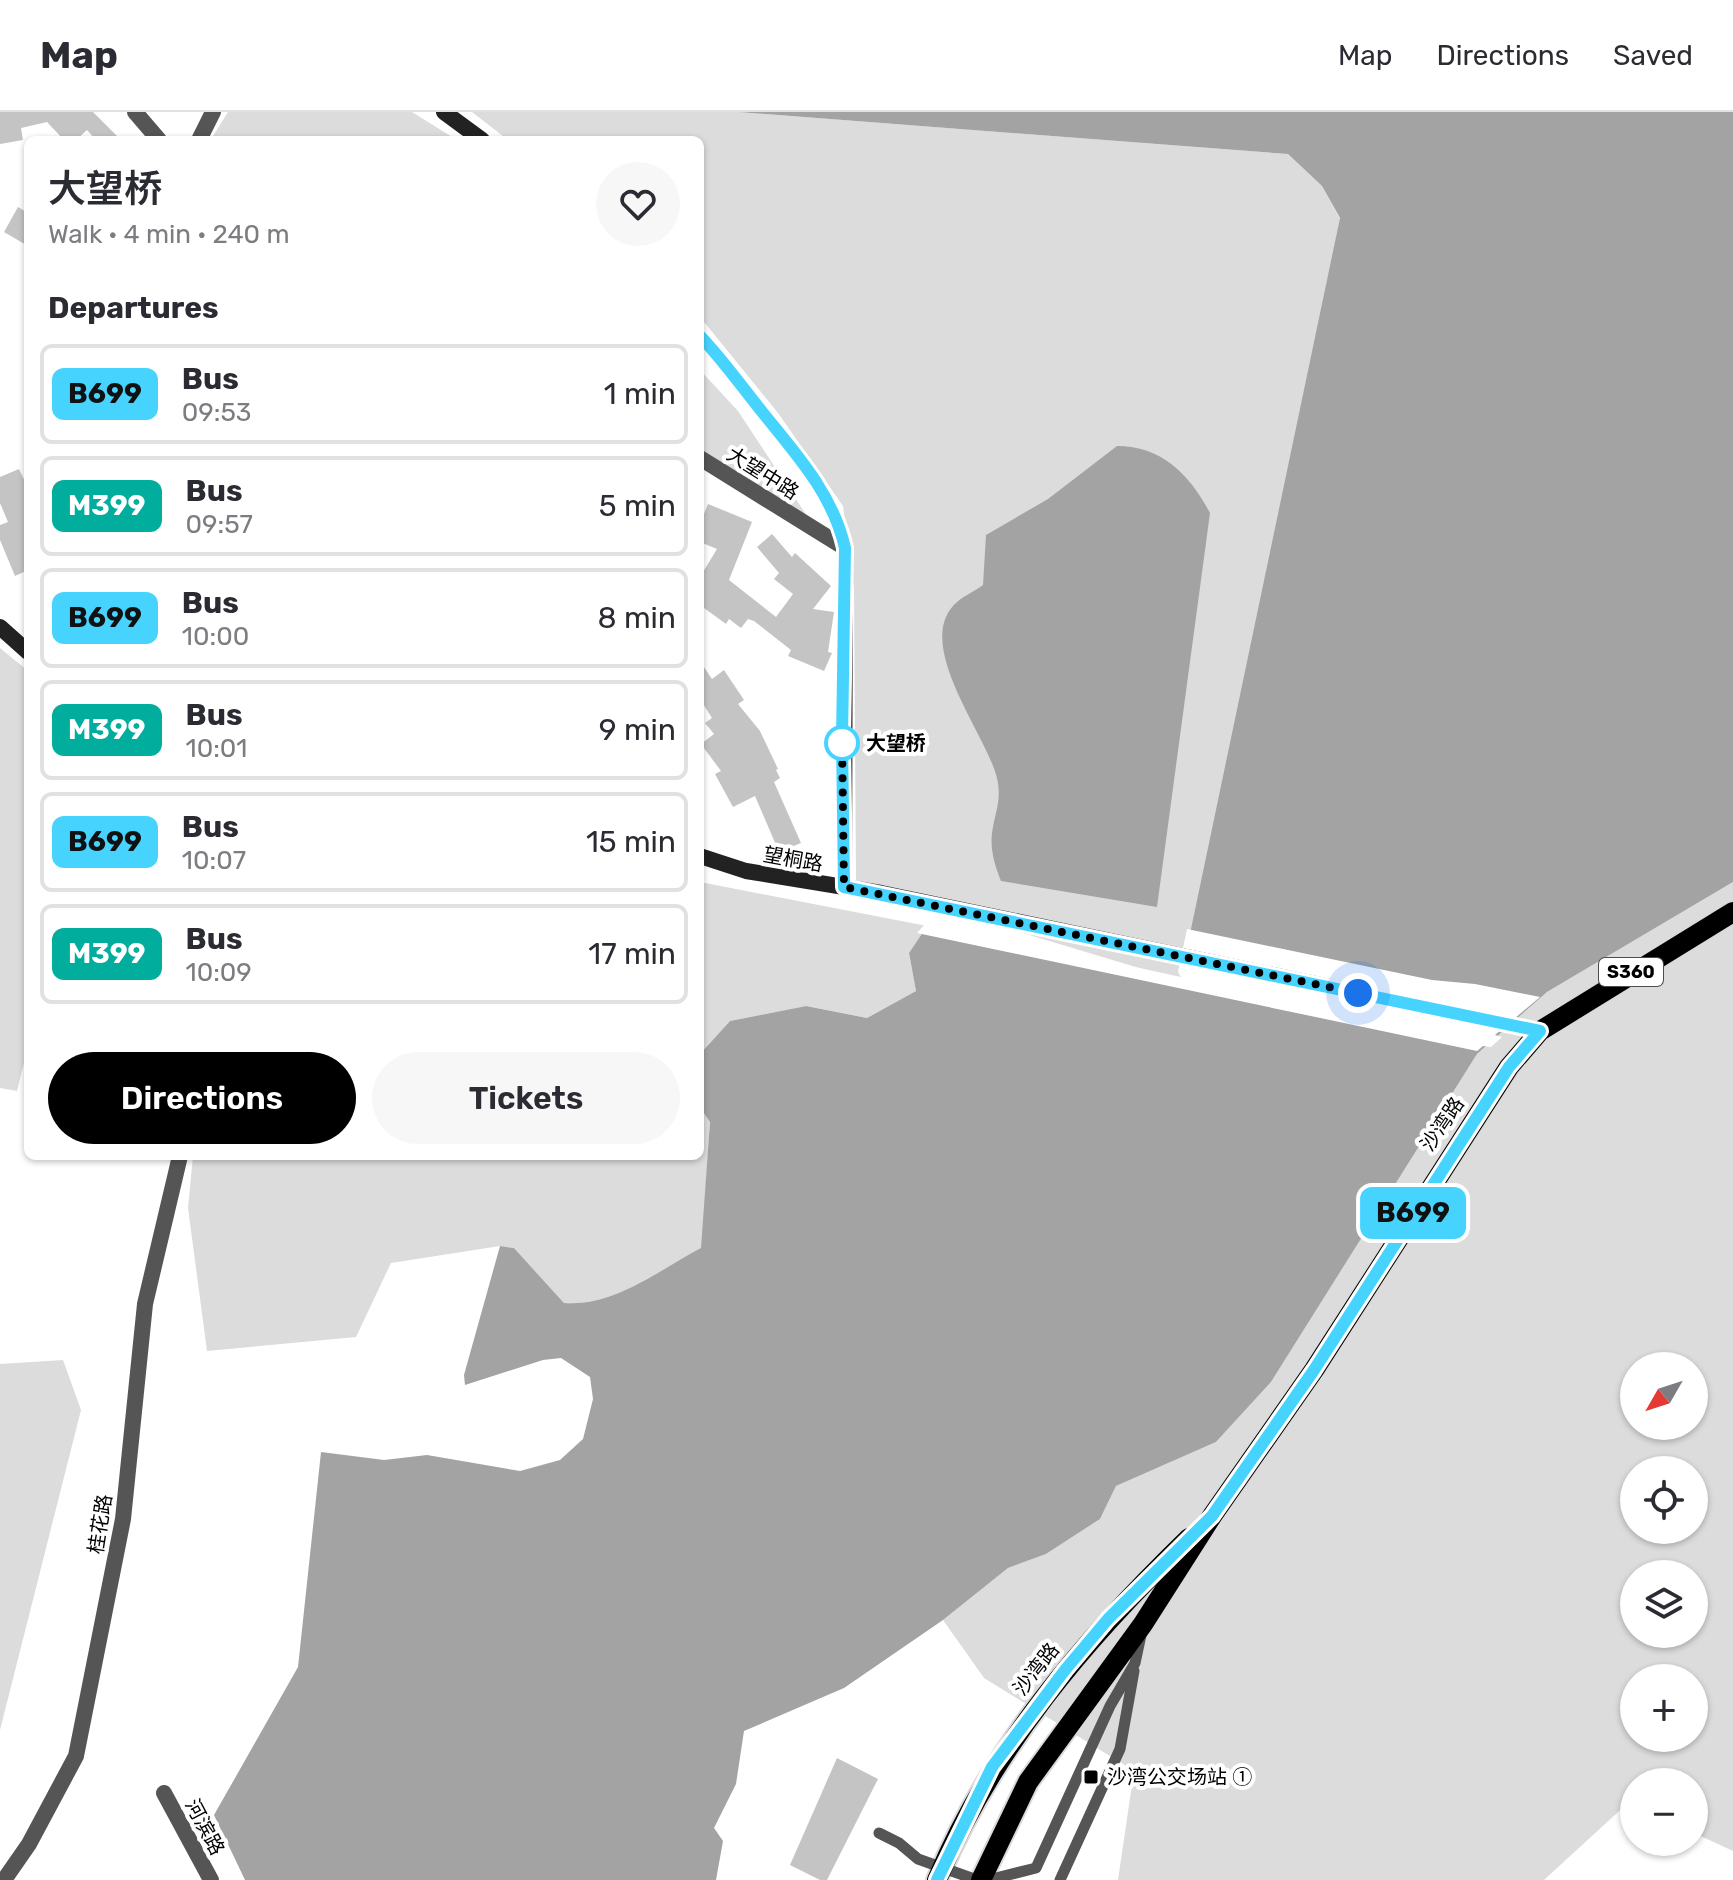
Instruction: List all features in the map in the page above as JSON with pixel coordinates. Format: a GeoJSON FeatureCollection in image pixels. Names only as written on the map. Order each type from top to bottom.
{"type":"FeatureCollection","features":[{"type":"Feature","properties":{"kind":"main road"},"geometry":{"type":"LineString","coordinates":[[444,112],[477,136]]}},
{"type":"Feature","properties":{"kind":"main road"},"geometry":{"type":"LineString","coordinates":[[704,341],[824,492],[839,522],[845,548],[842,739],[844,887]]}},
{"type":"Feature","properties":{"kind":"main road"},"geometry":{"type":"LineString","coordinates":[[0,627],[24,648]]}},
{"type":"Feature","properties":{"kind":"main road","name":"望桐路"},"geometry":{"type":"LineString","coordinates":[[704,857],[746,871],[881,893],[1540,1031]]}},
{"type":"Feature","properties":{"kind":"main road","name":"沙湾路"},"geometry":{"type":"LineString","coordinates":[[979,1880],[1028,1782],[1143,1624],[1212,1516],[1314,1370],[1509,1067],[1540,1031],[1730,919]]}},
{"type":"Feature","properties":{"kind":"main road","name":"沙湾路"},"geometry":{"type":"LineString","coordinates":[[939,1874],[992,1767],[1065,1670],[1137,1588],[1212,1516]]}},
{"type":"Feature","properties":{"kind":"main road"},"geometry":{"type":"LineString","coordinates":[[1065,1670],[1093,1692]]}},
{"type":"Feature","properties":{"kind":"street"},"geometry":{"type":"LineString","coordinates":[[135,112],[156,136]]}},
{"type":"Feature","properties":{"kind":"street"},"geometry":{"type":"LineString","coordinates":[[201,136],[213,112]]}},
{"type":"Feature","properties":{"kind":"street","name":"大望中路"},"geometry":{"type":"LineString","coordinates":[[704,460],[845,548]]}},
{"type":"Feature","properties":{"kind":"street","name":"桂花路"},"geometry":{"type":"LineString","coordinates":[[4,1880],[29,1844],[76,1756],[123,1519],[145,1304],[179,1160]]}},
{"type":"Feature","properties":{"kind":"street","name":"河滨路"},"geometry":{"type":"LineString","coordinates":[[164,1793],[207,1877]]}},
{"type":"Feature","properties":{"kind":"lane"},"geometry":{"type":"LineString","coordinates":[[1060,1880],[1120,1749],[1143,1624]]}},
{"type":"Feature","properties":{"kind":"lane"},"geometry":{"type":"LineString","coordinates":[[988,1880],[1036,1868],[1110,1706],[1135,1663]]}},
{"type":"Feature","properties":{"kind":"lane"},"geometry":{"type":"LineString","coordinates":[[879,1833],[899,1843],[939,1874],[979,1880]]}},
{"type":"Feature","properties":{"kind":"shaded area"},"geometry":{"type":"Polygon","coordinates":[[[228,112],[412,112],[451,136],[213,136],[228,112]]]}},
{"type":"Feature","properties":{"kind":"shaded area"},"geometry":{"type":"Polygon","coordinates":[[[472,112],[738,112],[1288,154],[1322,186],[1340,219],[1189,983],[856,883],[854,590],[843,506],[778,413],[704,322],[704,136],[503,136],[472,112]]]}},
{"type":"Feature","properties":{"kind":"shaded area"},"geometry":{"type":"Polygon","coordinates":[[[738,112],[1733,112],[1733,882],[1547,992],[1477,1054],[1271,1382],[1216,1442],[1116,1486],[1100,1519],[1046,1554],[1008,1568],[943,1620],[844,1688],[744,1731],[736,1784],[714,1828],[723,1841],[716,1880],[245,1880],[214,1815],[298,1667],[321,1452],[384,1460],[427,1455],[520,1471],[560,1460],[583,1439],[593,1399],[590,1377],[561,1358],[543,1360],[465,1385],[464,1375],[500,1246],[514,1248],[564,1303],[583,1303],[618,1293],[701,1248],[710,1122],[704,1113],[704,1050],[730,1021],[806,1006],[867,1018],[916,991],[909,953],[927,926],[1187,982],[1182,972],[1340,218],[1322,186],[1288,154],[738,112]]]}},
{"type":"Feature","properties":{"kind":"shaded area"},"geometry":{"type":"Polygon","coordinates":[[[704,374],[738,411],[807,516],[704,453],[704,374]]]}},
{"type":"Feature","properties":{"kind":"shaded area"},"geometry":{"type":"Polygon","coordinates":[[[1117,446],[1148,451],[1173,465],[1193,486],[1210,513],[1157,907],[1001,881],[992,846],[998,800],[997,778],[956,688],[942,640],[945,619],[957,602],[983,585],[986,535],[1048,499],[1117,446]]]}},
{"type":"Feature","properties":{"kind":"shaded area"},"geometry":{"type":"Polygon","coordinates":[[[0,648],[24,668],[24,1063],[17,1091],[0,1088],[0,648]]]}},
{"type":"Feature","properties":{"kind":"shaded area"},"geometry":{"type":"Polygon","coordinates":[[[1733,882],[1733,1851],[1708,1839],[1708,1768],[1620,1768],[1620,1810],[1544,1880],[1118,1880],[1134,1771],[984,1678],[943,1620],[1008,1568],[1046,1554],[1100,1519],[1116,1486],[1216,1442],[1271,1382],[1477,1054],[1547,992],[1733,882]]]}},
{"type":"Feature","properties":{"kind":"shaded area"},"geometry":{"type":"Polygon","coordinates":[[[704,883],[927,926],[909,953],[916,991],[867,1018],[806,1006],[730,1021],[704,1050],[704,883]]]}},
{"type":"Feature","properties":{"kind":"shaded area"},"geometry":{"type":"Polygon","coordinates":[[[704,1113],[710,1121],[702,1248],[636,1285],[583,1303],[564,1303],[514,1248],[500,1246],[391,1263],[356,1337],[207,1351],[188,1208],[193,1160],[704,1160],[704,1113]]]}},
{"type":"Feature","properties":{"kind":"shaded area"},"geometry":{"type":"Polygon","coordinates":[[[63,1360],[81,1410],[0,1730],[0,1364],[63,1360]]]}},
{"type":"Feature","properties":{"kind":"pier"},"geometry":{"type":"Polygon","coordinates":[[[927,922],[1181,977],[1178,972],[1187,929],[1432,980],[1475,984],[1540,997],[1495,1035],[1502,1037],[1491,1047],[1483,1046],[1477,1051],[917,933],[927,922]]]}},
{"type":"Feature","properties":{"kind":"building"},"geometry":{"type":"Polygon","coordinates":[[[0,112],[93,112],[117,136],[92,136],[87,130],[80,136],[60,136],[47,122],[21,128],[23,140],[0,144],[0,112]]]}},
{"type":"Feature","properties":{"kind":"building"},"geometry":{"type":"Polygon","coordinates":[[[18,207],[24,211],[24,244],[4,232],[18,207]]]}},
{"type":"Feature","properties":{"kind":"building"},"geometry":{"type":"Polygon","coordinates":[[[19,469],[24,480],[24,572],[15,576],[0,540],[0,525],[8,522],[0,503],[0,477],[19,469]]]}},
{"type":"Feature","properties":{"kind":"building"},"geometry":{"type":"Polygon","coordinates":[[[708,504],[752,522],[729,580],[776,617],[793,594],[774,579],[779,573],[757,547],[772,534],[792,557],[795,553],[831,586],[813,609],[834,612],[828,652],[832,653],[824,671],[788,656],[791,650],[754,621],[748,619],[741,628],[729,619],[726,624],[704,608],[704,570],[717,549],[704,544],[704,514],[708,504]]]}},
{"type":"Feature","properties":{"kind":"building"},"geometry":{"type":"Polygon","coordinates":[[[704,667],[712,679],[724,670],[744,700],[738,704],[760,731],[778,769],[780,778],[774,782],[801,843],[779,852],[755,796],[733,807],[715,774],[721,771],[704,748],[704,742],[714,734],[705,723],[712,718],[704,705],[704,667]]]}},
{"type":"Feature","properties":{"kind":"building"},"geometry":{"type":"Polygon","coordinates":[[[837,1758],[878,1779],[827,1880],[820,1880],[790,1865],[837,1758]]]}},
{"type":"Feature","properties":{"kind":"bus line","name":"B699"},"geometry":{"type":"LineString","coordinates":[[704,340],[797,455],[824,492],[839,522],[845,548],[842,739],[846,837],[844,887],[1540,1031],[1509,1067],[1441,1168],[1314,1370],[1212,1516],[1108,1619],[992,1767],[937,1880]]}},
{"type":"Feature","properties":{"kind":"place","name":"大望桥"},"geometry":{"type":"Point","coordinates":[842,743]}},
{"type":"Feature","properties":{"kind":"place","name":"沙湾公交场站 ①"},"geometry":{"type":"Point","coordinates":[1091,1777]}},
{"type":"Feature","properties":{"kind":"route"},"geometry":{"type":"LineString","coordinates":[[842,743],[842,739],[846,837],[844,887],[1358,993]]}}]}
